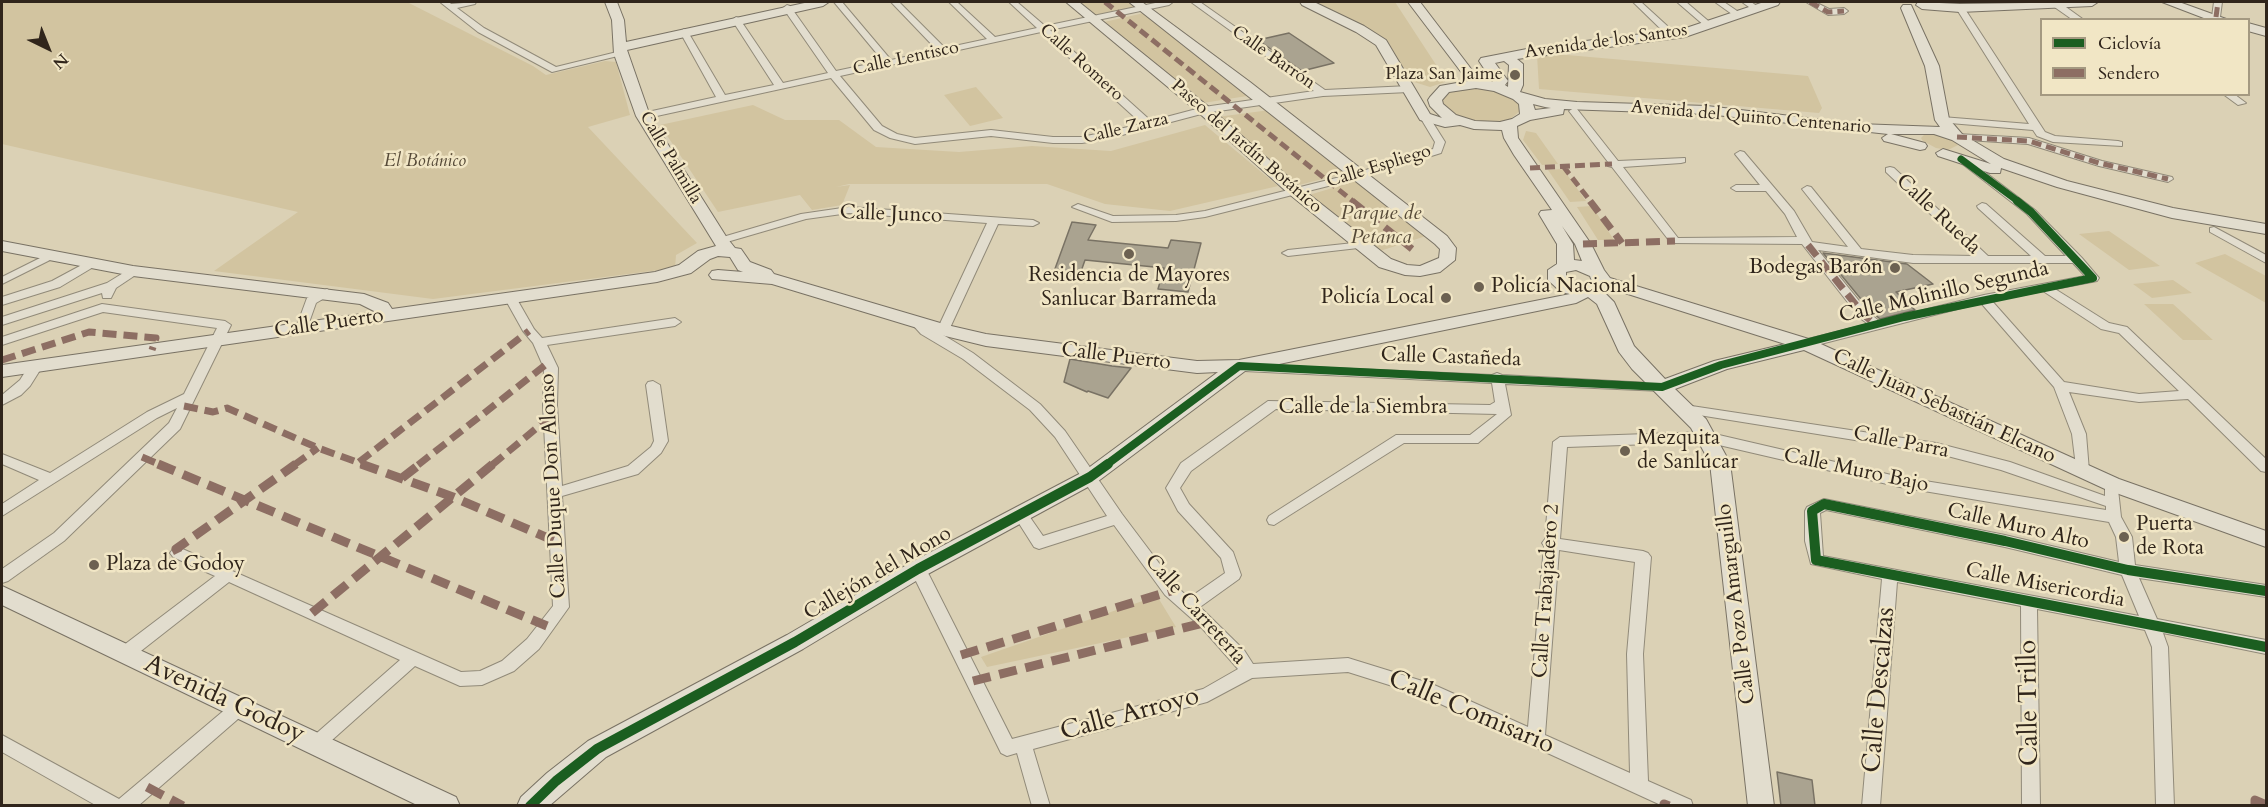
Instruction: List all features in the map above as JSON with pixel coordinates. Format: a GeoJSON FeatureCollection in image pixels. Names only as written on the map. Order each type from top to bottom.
{"type":"FeatureCollection","features":[{"type":"Feature","properties":{"kind":"street"},"geometry":{"type":"LineString","coordinates":[[448,4],[472,2]]}},
{"type":"Feature","properties":{"kind":"street","name":"Calle Palmilla"},"geometry":{"type":"LineString","coordinates":[[612,2],[618,20],[621,50],[643,116],[725,251]]}},
{"type":"Feature","properties":{"kind":"street"},"geometry":{"type":"LineString","coordinates":[[448,4],[481,30],[547,68],[555,70],[684,32],[791,6],[823,2]]}},
{"type":"Feature","properties":{"kind":"street"},"geometry":{"type":"LineString","coordinates":[[838,2],[889,63]]}},
{"type":"Feature","properties":{"kind":"street"},"geometry":{"type":"LineString","coordinates":[[895,2],[943,51]]}},
{"type":"Feature","properties":{"kind":"street"},"geometry":{"type":"LineString","coordinates":[[953,2],[993,40]]}},
{"type":"Feature","properties":{"kind":"street","name":"Calle Romero"},"geometry":{"type":"LineString","coordinates":[[1013,2],[1149,125]]}},
{"type":"Feature","properties":{"kind":"street","name":"Paseo del Jardín Botánico"},"geometry":{"type":"LineString","coordinates":[[1072,2],[1204,110],[1295,191],[1385,263],[1405,270],[1434,268],[1444,263],[1449,256],[1448,248],[1441,240],[1138,4]]}},
{"type":"Feature","properties":{"kind":"street","name":"Calle Lentisco"},"geometry":{"type":"LineString","coordinates":[[643,116],[1044,29],[1138,4],[1168,2]]}},
{"type":"Feature","properties":{"kind":"street","name":"Calle Barrón"},"geometry":{"type":"LineString","coordinates":[[1195,2],[1323,93]]}},
{"type":"Feature","properties":{"kind":"street","name":"Calle Espliego"},"geometry":{"type":"LineString","coordinates":[[1306,2],[1360,29],[1381,43],[1425,117]]}},
{"type":"Feature","properties":{"kind":"street"},"geometry":{"type":"LineString","coordinates":[[1400,2],[1455,79],[1450,87],[1435,100],[1437,106],[1442,113],[1500,142],[1534,192],[1565,244],[1561,273],[1567,288],[1594,284]]}},
{"type":"Feature","properties":{"kind":"street"},"geometry":{"type":"LineString","coordinates":[[1414,2],[1470,77],[1493,83]]}},
{"type":"Feature","properties":{"kind":"street"},"geometry":{"type":"LineString","coordinates":[[1637,2],[1672,35]]}},
{"type":"Feature","properties":{"kind":"street"},"geometry":{"type":"LineString","coordinates":[[1681,2],[1709,25]]}},
{"type":"Feature","properties":{"kind":"street"},"geometry":{"type":"LineString","coordinates":[[1719,2],[1739,15]]}},
{"type":"Feature","properties":{"kind":"street","name":"Avenida de los Santos"},"geometry":{"type":"LineString","coordinates":[[1506,57],[1537,51],[1672,35],[1739,15],[1751,5],[1774,2]]}},
{"type":"Feature","properties":{"kind":"street"},"geometry":{"type":"LineString","coordinates":[[1810,2],[1828,12],[1844,11]]}},
{"type":"Feature","properties":{"kind":"street"},"geometry":{"type":"LineString","coordinates":[[1943,153],[1964,151],[1966,145],[1942,120],[1932,66],[1910,4],[1960,8],[2092,2]]}},
{"type":"Feature","properties":{"kind":"street"},"geometry":{"type":"LineString","coordinates":[[2168,2],[2219,18],[2218,2]]}},
{"type":"Feature","properties":{"kind":"street"},"geometry":{"type":"LineString","coordinates":[[2056,4],[2077,18]]}},
{"type":"Feature","properties":{"kind":"street","name":"Calle Zarza"},"geometry":{"type":"LineString","coordinates":[[791,6],[834,75],[878,128],[894,136],[915,141],[992,133],[1053,140],[1083,140],[1204,110],[1265,101],[1323,93],[1412,94]]}},
{"type":"Feature","properties":{"kind":"street"},"geometry":{"type":"LineString","coordinates":[[1960,8],[2041,134],[2053,139],[2118,144]]}},
{"type":"Feature","properties":{"kind":"street"},"geometry":{"type":"LineString","coordinates":[[736,20],[780,86]]}},
{"type":"Feature","properties":{"kind":"street"},"geometry":{"type":"LineString","coordinates":[[2250,28],[2266,32]]}},
{"type":"Feature","properties":{"kind":"street"},"geometry":{"type":"LineString","coordinates":[[684,32],[722,99]]}},
{"type":"Feature","properties":{"kind":"street"},"geometry":{"type":"LineString","coordinates":[[1493,83],[1486,61],[1506,57],[1516,64],[1515,94]]}},
{"type":"Feature","properties":{"kind":"street"},"geometry":{"type":"LineString","coordinates":[[1412,94],[1428,89],[1493,83],[1516,77]]}},
{"type":"Feature","properties":{"kind":"street","name":"Avenida del Quinto Centenario"},"geometry":{"type":"LineString","coordinates":[[1493,83],[1515,94],[1556,104],[1707,110],[1858,128],[1920,130],[1960,139]]}},
{"type":"Feature","properties":{"kind":"street","name":"Calle Pozo Amarguillo"},"geometry":{"type":"LineString","coordinates":[[1515,94],[1525,102],[1528,110],[1509,127],[1511,138],[1583,244],[1594,284],[1626,348],[1639,365],[1700,424],[1720,463],[1761,806]]}},
{"type":"Feature","properties":{"kind":"street"},"geometry":{"type":"LineString","coordinates":[[2230,96],[2241,103]]}},
{"type":"Feature","properties":{"kind":"street"},"geometry":{"type":"LineString","coordinates":[[1574,111],[1612,164],[1674,241],[1807,243],[1898,258],[2078,260]]}},
{"type":"Feature","properties":{"kind":"street","name":"Avenida del Quinto Centenario"},"geometry":{"type":"LineString","coordinates":[[1425,117],[1439,128],[1518,120],[1547,112],[1574,111],[1723,119],[1883,137],[1943,153]]}},
{"type":"Feature","properties":{"kind":"street"},"geometry":{"type":"LineString","coordinates":[[1920,146],[1911,138],[1920,130],[1942,120],[2035,127]]}},
{"type":"Feature","properties":{"kind":"street","name":"Calle Espliego"},"geometry":{"type":"LineString","coordinates":[[1078,207],[1113,219],[1147,220],[1205,214],[1360,175],[1437,151],[1440,142],[1439,128]]}},
{"type":"Feature","properties":{"kind":"street"},"geometry":{"type":"LineString","coordinates":[[1960,139],[2029,141],[2099,163],[2168,179]]}},
{"type":"Feature","properties":{"kind":"street"},"geometry":{"type":"LineString","coordinates":[[1960,139],[1983,154],[2017,170],[2097,195],[2183,216],[2266,229]]}},
{"type":"Feature","properties":{"kind":"street"},"geometry":{"type":"LineString","coordinates":[[1943,153],[2084,198],[2214,230],[2266,238]]}},
{"type":"Feature","properties":{"kind":"street"},"geometry":{"type":"LineString","coordinates":[[1740,154],[1790,213],[1807,243],[1864,315],[1876,325]]}},
{"type":"Feature","properties":{"kind":"street"},"geometry":{"type":"LineString","coordinates":[[1961,159],[2031,212],[2078,260]]}},
{"type":"Feature","properties":{"kind":"street"},"geometry":{"type":"LineString","coordinates":[[1612,164],[1681,160]]}},
{"type":"Feature","properties":{"kind":"street","name":"Calle Rueda"},"geometry":{"type":"LineString","coordinates":[[1890,170],[1986,260]]}},
{"type":"Feature","properties":{"kind":"street"},"geometry":{"type":"LineString","coordinates":[[1737,188],[1769,188]]}},
{"type":"Feature","properties":{"kind":"street"},"geometry":{"type":"LineString","coordinates":[[1807,189],[1857,251]]}},
{"type":"Feature","properties":{"kind":"street"},"geometry":{"type":"LineString","coordinates":[[1982,206],[2042,260]]}},
{"type":"Feature","properties":{"kind":"street","name":"Calle Junco"},"geometry":{"type":"LineString","coordinates":[[725,251],[804,216],[849,210],[1033,223]]}},
{"type":"Feature","properties":{"kind":"street"},"geometry":{"type":"LineString","coordinates":[[943,330],[994,220]]}},
{"type":"Feature","properties":{"kind":"street"},"geometry":{"type":"LineString","coordinates":[[2214,230],[2266,260]]}},
{"type":"Feature","properties":{"kind":"street"},"geometry":{"type":"LineString","coordinates":[[1288,253],[1363,245]]}},
{"type":"Feature","properties":{"kind":"street"},"geometry":{"type":"LineString","coordinates":[[2,246],[133,271],[314,295],[364,299],[382,308],[387,316]]}},
{"type":"Feature","properties":{"kind":"street"},"geometry":{"type":"LineString","coordinates":[[725,251],[734,268],[706,271],[700,257],[725,251]]}},
{"type":"Feature","properties":{"kind":"street","name":"Calle Puerto"},"geometry":{"type":"LineString","coordinates":[[725,251],[744,266],[773,279],[943,330],[987,340],[1197,367],[1239,366],[1462,320],[1544,293],[1553,287],[1561,273]]}},
{"type":"Feature","properties":{"kind":"street"},"geometry":{"type":"LineString","coordinates":[[2,281],[50,256]]}},
{"type":"Feature","properties":{"kind":"street","name":"Calle Molinillo Segunda"},"geometry":{"type":"LineString","coordinates":[[1805,344],[1984,298],[2092,278],[2078,260]]}},
{"type":"Feature","properties":{"kind":"street"},"geometry":{"type":"LineString","coordinates":[[2,301],[56,284],[91,264]]}},
{"type":"Feature","properties":{"kind":"street"},"geometry":{"type":"LineString","coordinates":[[1561,273],[1578,265],[1594,284]]}},
{"type":"Feature","properties":{"kind":"street"},"geometry":{"type":"LineString","coordinates":[[2,321],[111,286],[133,271]]}},
{"type":"Feature","properties":{"kind":"street","name":"Calle Puerto"},"geometry":{"type":"LineString","coordinates":[[2,372],[510,297],[657,278],[666,279],[706,271],[773,279]]}},
{"type":"Feature","properties":{"kind":"street","name":"Calle Puerto"},"geometry":{"type":"LineString","coordinates":[[1462,320],[1481,319],[1576,298],[1594,284]]}},
{"type":"Feature","properties":{"kind":"street","name":"Calle Juan Sebastián Elcano"},"geometry":{"type":"LineString","coordinates":[[1594,284],[1805,344],[2082,471],[2112,501],[2165,504],[2266,538]]}},
{"type":"Feature","properties":{"kind":"street"},"geometry":{"type":"LineString","coordinates":[[102,308],[111,286]]}},
{"type":"Feature","properties":{"kind":"street"},"geometry":{"type":"LineString","coordinates":[[2044,287],[2105,326],[2124,330],[2189,396],[2266,467]]}},
{"type":"Feature","properties":{"kind":"street"},"geometry":{"type":"LineString","coordinates":[[302,328],[314,295]]}},
{"type":"Feature","properties":{"kind":"street","name":"Calle Duque Don Alonso"},"geometry":{"type":"LineString","coordinates":[[178,553],[460,679],[482,678],[508,666],[533,644],[561,607],[550,405],[551,369],[539,342],[529,331],[510,297]]}},
{"type":"Feature","properties":{"kind":"street"},"geometry":{"type":"LineString","coordinates":[[1984,298],[2060,386],[2079,434],[2082,471]]}},
{"type":"Feature","properties":{"kind":"street"},"geometry":{"type":"LineString","coordinates":[[2,341],[102,308],[225,326],[175,426],[59,537],[2,577]]}},
{"type":"Feature","properties":{"kind":"street"},"geometry":{"type":"LineString","coordinates":[[539,342],[675,322]]}},
{"type":"Feature","properties":{"kind":"street","name":"Calle Carretería"},"geometry":{"type":"LineString","coordinates":[[917,322],[925,331],[968,356],[1035,407],[1060,434],[1117,518],[1171,591],[1208,622],[1249,671]]}},
{"type":"Feature","properties":{"kind":"street"},"geometry":{"type":"LineString","coordinates":[[1662,387],[1721,365],[1805,344]]}},
{"type":"Feature","properties":{"kind":"street","name":"Calle Castañeda"},"geometry":{"type":"LineString","coordinates":[[1239,366],[1497,377],[1662,387]]}},
{"type":"Feature","properties":{"kind":"street","name":"Callejón del Mono"},"geometry":{"type":"LineString","coordinates":[[530,806],[556,781],[597,749],[795,642],[918,569],[1090,477],[1217,385],[1239,366]]}},
{"type":"Feature","properties":{"kind":"street"},"geometry":{"type":"LineString","coordinates":[[2,401],[25,383],[35,367]]}},
{"type":"Feature","properties":{"kind":"street"},"geometry":{"type":"LineString","coordinates":[[1197,367],[1213,374],[1217,385]]}},
{"type":"Feature","properties":{"kind":"street"},"geometry":{"type":"LineString","coordinates":[[1274,520],[1401,438],[1473,440],[1504,415],[1497,377]]}},
{"type":"Feature","properties":{"kind":"street"},"geometry":{"type":"LineString","coordinates":[[555,493],[633,470],[656,450],[662,441],[653,385]]}},
{"type":"Feature","properties":{"kind":"street"},"geometry":{"type":"LineString","coordinates":[[2060,386],[2139,398],[2189,396]]}},
{"type":"Feature","properties":{"kind":"street"},"geometry":{"type":"LineString","coordinates":[[2,511],[152,416],[188,397]]}},
{"type":"Feature","properties":{"kind":"street","name":"Calle de la Siembra"},"geometry":{"type":"LineString","coordinates":[[1188,607],[1233,575],[1228,556],[1183,507],[1173,488],[1186,467],[1274,404],[1490,409],[1499,407],[1502,402]]}},
{"type":"Feature","properties":{"kind":"street","name":"Calle Parra"},"geometry":{"type":"LineString","coordinates":[[1685,410],[1936,448],[2005,466],[2076,492],[2112,501]]}},
{"type":"Feature","properties":{"kind":"street","name":"Calle Muro Bajo"},"geometry":{"type":"LineString","coordinates":[[1560,442],[1706,437],[1900,482],[2112,501]]}},
{"type":"Feature","properties":{"kind":"street","name":"Calle Trabajadero 2"},"geometry":{"type":"LineString","coordinates":[[1536,740],[1550,543],[1560,442]]}},
{"type":"Feature","properties":{"kind":"street"},"geometry":{"type":"LineString","coordinates":[[2,459],[50,479]]}},
{"type":"Feature","properties":{"kind":"street"},"geometry":{"type":"LineString","coordinates":[[2112,501],[2124,537],[2128,570],[2160,647],[2165,806]]}},
{"type":"Feature","properties":{"kind":"street","name":"Calle Muro Alto"},"geometry":{"type":"LineString","coordinates":[[1816,560],[1812,511],[1824,504],[2005,541],[2128,570],[2266,591]]}},
{"type":"Feature","properties":{"kind":"street"},"geometry":{"type":"LineString","coordinates":[[1020,514],[1039,543],[1117,518]]}},
{"type":"Feature","properties":{"kind":"street"},"geometry":{"type":"LineString","coordinates":[[1550,543],[1642,557],[1635,654],[1639,786]]}},
{"type":"Feature","properties":{"kind":"street","name":"Calle Misericordia"},"geometry":{"type":"LineString","coordinates":[[1816,560],[2266,647]]}},
{"type":"Feature","properties":{"kind":"street"},"geometry":{"type":"LineString","coordinates":[[918,569],[1015,746],[1041,806]]}},
{"type":"Feature","properties":{"kind":"street","name":"Calle Descalzas"},"geometry":{"type":"LineString","coordinates":[[1871,806],[1890,574]]}},
{"type":"Feature","properties":{"kind":"street"},"geometry":{"type":"LineString","coordinates":[[126,653],[227,575]]}},
{"type":"Feature","properties":{"kind":"street","name":"Avenida Godoy"},"geometry":{"type":"LineString","coordinates":[[2,595],[447,806]]}},
{"type":"Feature","properties":{"kind":"street","name":"Calle Trillo"},"geometry":{"type":"LineString","coordinates":[[2029,601],[2031,806]]}},
{"type":"Feature","properties":{"kind":"street"},"geometry":{"type":"LineString","coordinates":[[316,744],[413,658]]}},
{"type":"Feature","properties":{"kind":"street","name":"Calle Comisario"},"geometry":{"type":"LineString","coordinates":[[1249,671],[1348,665],[1426,689],[1684,806]]}},
{"type":"Feature","properties":{"kind":"street","name":"Calle Arroyo"},"geometry":{"type":"LineString","coordinates":[[1015,746],[1207,695],[1249,671]]}},
{"type":"Feature","properties":{"kind":"street"},"geometry":{"type":"LineString","coordinates":[[124,806],[240,708]]}},
{"type":"Feature","properties":{"kind":"street"},"geometry":{"type":"LineString","coordinates":[[2,743],[115,806]]}},
{"type":"Feature","properties":{"kind":"green space","name":"El Botánico"},"geometry":{"type":"Polygon","coordinates":[[[2,2],[407,2],[533,66],[546,75],[605,61],[616,62],[630,115],[588,127],[697,243],[676,255],[675,268],[433,299],[214,271],[298,212],[2,144],[2,2]]]}},
{"type":"Feature","properties":{"kind":"green space"},"geometry":{"type":"Polygon","coordinates":[[[1071,2],[1135,2],[1142,7],[1092,18],[1071,2]]]}},
{"type":"Feature","properties":{"kind":"green space"},"geometry":{"type":"Polygon","coordinates":[[[1316,2],[1395,2],[1444,77],[1445,82],[1430,87],[1411,81],[1390,45],[1384,40],[1316,2]]]}},
{"type":"Feature","properties":{"kind":"green space"},"geometry":{"type":"Polygon","coordinates":[[[1144,13],[1253,95],[1203,103],[1104,22],[1144,13]]]}},
{"type":"Feature","properties":{"kind":"green space"},"geometry":{"type":"Polygon","coordinates":[[[1544,53],[1808,76],[1822,108],[1819,113],[1539,89],[1537,55],[1544,53]]]}},
{"type":"Feature","properties":{"kind":"green space"},"geometry":{"type":"Polygon","coordinates":[[[976,87],[1003,118],[970,126],[944,95],[976,87]]]}},
{"type":"Feature","properties":{"kind":"green space"},"geometry":{"type":"Polygon","coordinates":[[[1471,87],[1495,90],[1515,99],[1520,111],[1509,120],[1486,123],[1460,118],[1444,108],[1442,102],[1444,96],[1450,92],[1471,87]]]}},
{"type":"Feature","properties":{"kind":"green space"},"geometry":{"type":"Polygon","coordinates":[[[753,105],[785,120],[839,120],[876,147],[959,152],[1032,146],[1111,151],[1205,125],[1278,186],[1170,211],[1105,204],[1047,184],[849,184],[836,187],[850,185],[842,205],[812,210],[800,195],[718,212],[660,125],[753,105]]]}},
{"type":"Feature","properties":{"kind":"green space"},"geometry":{"type":"Polygon","coordinates":[[[1270,110],[1350,172],[1299,185],[1217,117],[1270,110]]]}},
{"type":"Feature","properties":{"kind":"green space"},"geometry":{"type":"Polygon","coordinates":[[[1526,131],[1536,133],[1558,164],[1542,165],[1523,140],[1526,131]]]}},
{"type":"Feature","properties":{"kind":"green space"},"geometry":{"type":"Polygon","coordinates":[[[1925,134],[1937,134],[1955,141],[1958,145],[1948,150],[1936,148],[1923,141],[1921,138],[1925,134]]]}},
{"type":"Feature","properties":{"kind":"green space"},"geometry":{"type":"Polygon","coordinates":[[[1563,169],[1586,201],[1570,202],[1548,170],[1563,169]]]}},
{"type":"Feature","properties":{"kind":"green space","name":"Parque de Petanca"},"geometry":{"type":"Polygon","coordinates":[[[1359,180],[1429,235],[1377,252],[1309,195],[1359,180]]]}},
{"type":"Feature","properties":{"kind":"green space"},"geometry":{"type":"Polygon","coordinates":[[[1592,206],[1614,240],[1598,240],[1577,207],[1592,206]]]}},
{"type":"Feature","properties":{"kind":"green space"},"geometry":{"type":"Polygon","coordinates":[[[2109,231],[2160,266],[2129,270],[2079,234],[2109,231]]]}},
{"type":"Feature","properties":{"kind":"green space"},"geometry":{"type":"Polygon","coordinates":[[[2225,254],[2266,276],[2266,303],[2195,263],[2225,254]]]}},
{"type":"Feature","properties":{"kind":"green space"},"geometry":{"type":"Polygon","coordinates":[[[2173,280],[2192,293],[2152,298],[2133,284],[2173,280]]]}},
{"type":"Feature","properties":{"kind":"green space"},"geometry":{"type":"Polygon","coordinates":[[[2144,304],[2173,304],[2213,340],[2183,340],[2144,304]]]}},
{"type":"Feature","properties":{"kind":"green space"},"geometry":{"type":"Polygon","coordinates":[[[1157,596],[1176,627],[987,667],[981,657],[1157,596]]]}},
{"type":"Feature","properties":{"kind":"building"},"geometry":{"type":"Polygon","coordinates":[[[1289,33],[1334,63],[1302,71],[1258,40],[1289,33]]]}},
{"type":"Feature","properties":{"kind":"building","name":"Residencia de Mayores Sanlucar Barrameda"},"geometry":{"type":"Polygon","coordinates":[[[1072,222],[1096,225],[1088,240],[1168,248],[1171,240],[1201,243],[1188,292],[1158,289],[1164,268],[1085,260],[1078,280],[1052,277],[1072,222]]]}},
{"type":"Feature","properties":{"kind":"building"},"geometry":{"type":"Polygon","coordinates":[[[1823,253],[1907,264],[1933,284],[1896,292],[1915,310],[1880,319],[1823,253]]]}},
{"type":"Feature","properties":{"kind":"building"},"geometry":{"type":"Polygon","coordinates":[[[1070,359],[1131,368],[1108,398],[1064,382],[1070,359]]]}},
{"type":"Feature","properties":{"kind":"building"},"geometry":{"type":"Polygon","coordinates":[[[1777,772],[1812,780],[1815,806],[1781,806],[1777,772]]]}},
{"type":"Feature","properties":{"kind":"marked path"},"geometry":{"type":"LineString","coordinates":[[1105,2],[1412,249]]}},
{"type":"Feature","properties":{"kind":"marked path"},"geometry":{"type":"LineString","coordinates":[[1810,2],[1828,12],[1844,11]]}},
{"type":"Feature","properties":{"kind":"marked path"},"geometry":{"type":"LineString","coordinates":[[2216,17],[2218,2]]}},
{"type":"Feature","properties":{"kind":"marked path"},"geometry":{"type":"LineString","coordinates":[[1957,137],[2029,141],[2099,163],[2168,179]]}},
{"type":"Feature","properties":{"kind":"marked path"},"geometry":{"type":"LineString","coordinates":[[1530,168],[1612,164]]}},
{"type":"Feature","properties":{"kind":"marked path"},"geometry":{"type":"LineString","coordinates":[[1563,166],[1622,243]]}},
{"type":"Feature","properties":{"kind":"marked path"},"geometry":{"type":"LineString","coordinates":[[1583,244],[1675,241]]}},
{"type":"Feature","properties":{"kind":"marked path"},"geometry":{"type":"LineString","coordinates":[[1808,245],[1864,315],[1876,325]]}},
{"type":"Feature","properties":{"kind":"marked path"},"geometry":{"type":"LineString","coordinates":[[359,462],[529,331]]}},
{"type":"Feature","properties":{"kind":"marked path"},"geometry":{"type":"LineString","coordinates":[[2,360],[89,332],[156,338],[152,350]]}},
{"type":"Feature","properties":{"kind":"marked path"},"geometry":{"type":"LineString","coordinates":[[402,478],[548,363]]}},
{"type":"Feature","properties":{"kind":"marked path"},"geometry":{"type":"LineString","coordinates":[[184,406],[213,412],[227,408],[318,448],[453,497],[557,542]]}},
{"type":"Feature","properties":{"kind":"marked path"},"geometry":{"type":"LineString","coordinates":[[312,613],[550,417]]}},
{"type":"Feature","properties":{"kind":"marked path"},"geometry":{"type":"LineString","coordinates":[[178,553],[176,549],[318,448]]}},
{"type":"Feature","properties":{"kind":"marked path"},"geometry":{"type":"LineString","coordinates":[[142,457],[547,626]]}},
{"type":"Feature","properties":{"kind":"marked path"},"geometry":{"type":"LineString","coordinates":[[961,655],[1171,591]]}},
{"type":"Feature","properties":{"kind":"marked path"},"geometry":{"type":"LineString","coordinates":[[973,681],[1207,622]]}},
{"type":"Feature","properties":{"kind":"marked path"},"geometry":{"type":"LineString","coordinates":[[147,787],[183,806]]}},
{"type":"Feature","properties":{"kind":"marked path"},"geometry":{"type":"LineString","coordinates":[[2255,806],[2255,800],[2266,805]]}},
{"type":"Feature","properties":{"kind":"marked path"},"geometry":{"type":"LineString","coordinates":[[1664,806],[1664,804],[1669,806]]}},
{"type":"Feature","properties":{"kind":"cycle path"},"geometry":{"type":"LineString","coordinates":[[530,806],[556,781],[597,749],[795,642],[918,569],[1090,477],[1239,366],[1662,387],[1721,365],[1904,317],[2093,278],[2031,212],[1961,159]]}},
{"type":"Feature","properties":{"kind":"cycle path"},"geometry":{"type":"LineString","coordinates":[[2266,591],[2128,570],[2005,541],[1824,504],[1812,511],[1816,560],[2266,647]]}},
{"type":"Feature","properties":{"kind":"place","name":"Plaza San Jaime"},"geometry":{"type":"Point","coordinates":[1515,75]}},
{"type":"Feature","properties":{"kind":"place","name":"Residencia de Mayores Sanlucar Barrameda"},"geometry":{"type":"Point","coordinates":[1129,254]}},
{"type":"Feature","properties":{"kind":"place","name":"Bodegas Barón"},"geometry":{"type":"Point","coordinates":[1895,268]}},
{"type":"Feature","properties":{"kind":"place","name":"Policía Nacional"},"geometry":{"type":"Point","coordinates":[1479,287]}},
{"type":"Feature","properties":{"kind":"place","name":"Policía Local"},"geometry":{"type":"Point","coordinates":[1446,298]}},
{"type":"Feature","properties":{"kind":"place","name":"Mezquita de Sanlúcar"},"geometry":{"type":"Point","coordinates":[1625,451]}},
{"type":"Feature","properties":{"kind":"place","name":"Puerta de Rota"},"geometry":{"type":"Point","coordinates":[2124,537]}},
{"type":"Feature","properties":{"kind":"place","name":"Plaza de Godoy"},"geometry":{"type":"Point","coordinates":[94,565]}}]}
